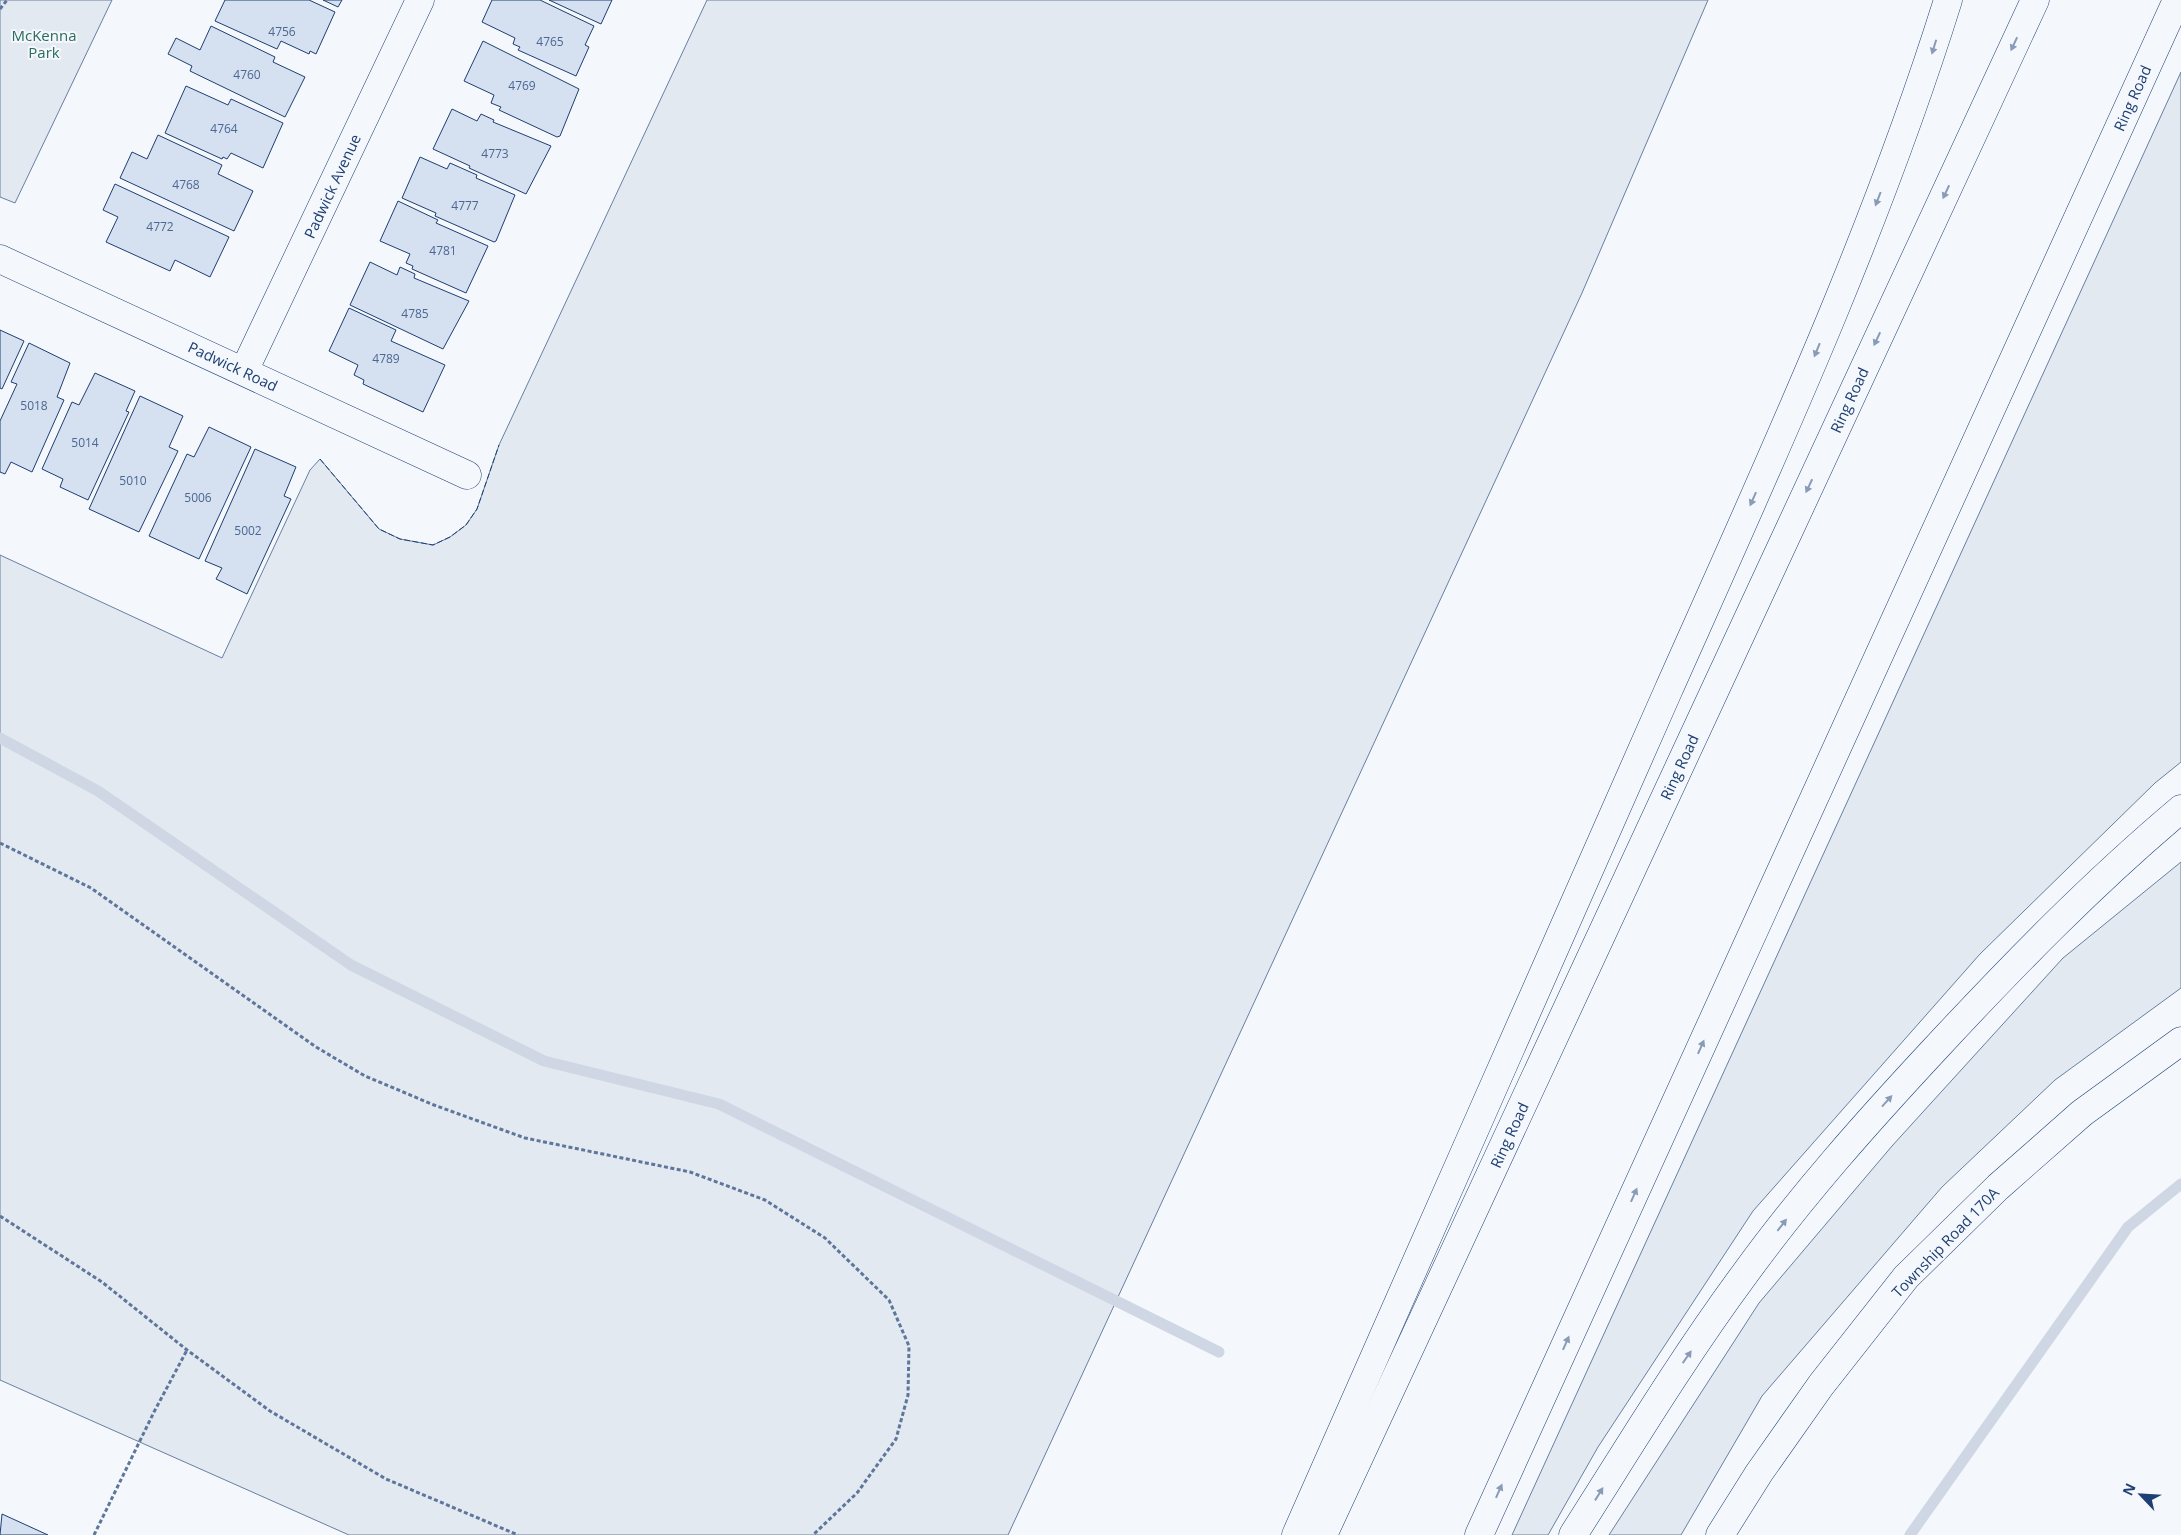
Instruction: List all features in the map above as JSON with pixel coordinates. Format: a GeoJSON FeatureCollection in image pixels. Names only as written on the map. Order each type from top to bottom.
{"type":"FeatureCollection","features":[{"type":"Feature","properties":{"kind":"main road","name":"Padwick Avenue"},"geometry":{"type":"LineString","coordinates":[[244,371],[420,0]]}},
{"type":"Feature","properties":{"kind":"main road"},"geometry":{"type":"LineString","coordinates":[[1296,1535],[1787,423],[1869,222],[1924,78],[1948,0]]}},
{"type":"Feature","properties":{"kind":"main road","name":"Ring Road"},"geometry":{"type":"LineString","coordinates":[[1323,1535],[2035,0]]}},
{"type":"Feature","properties":{"kind":"main road","name":"Ring Road"},"geometry":{"type":"LineString","coordinates":[[1479,1535],[2177,0]]}},
{"type":"Feature","properties":{"kind":"main road","name":"Padwick Road"},"geometry":{"type":"LineString","coordinates":[[0,259],[467,475]]}},
{"type":"Feature","properties":{"kind":"main road"},"geometry":{"type":"LineString","coordinates":[[1574,1535],[1670,1381],[1744,1275],[1822,1174],[1994,985],[2066,912],[2181,810]]}},
{"type":"Feature","properties":{"kind":"main road","name":"Township Road 170A"},"geometry":{"type":"LineString","coordinates":[[1720,1535],[1759,1473],[1822,1385],[1906,1277],[1998,1187],[2082,1112],[2181,1041]]}},
{"type":"Feature","properties":{"kind":"path"},"geometry":{"type":"LineString","coordinates":[[0,9],[8,0]]}},
{"type":"Feature","properties":{"kind":"path"},"geometry":{"type":"LineString","coordinates":[[0,843],[91,888],[316,1047],[365,1076],[434,1105],[525,1138],[690,1172],[765,1200],[825,1238],[889,1300],[909,1346],[908,1396],[896,1439],[857,1493],[813,1535]]}},
{"type":"Feature","properties":{"kind":"path"},"geometry":{"type":"LineString","coordinates":[[0,1216],[102,1282],[187,1350],[270,1411],[386,1479],[518,1535]]}},
{"type":"Feature","properties":{"kind":"path"},"geometry":{"type":"LineString","coordinates":[[94,1535],[154,1412],[187,1350]]}},
{"type":"Feature","properties":{"kind":"green space","name":"McKenna Park"},"geometry":{"type":"Polygon","coordinates":[[[0,0],[112,0],[15,203],[0,197],[0,0]]]}},
{"type":"Feature","properties":{"kind":"green space"},"geometry":{"type":"Polygon","coordinates":[[[707,0],[1708,0],[1582,293],[1008,1535],[349,1535],[0,1380],[0,555],[222,658],[310,470],[320,459],[379,529],[400,539],[433,545],[450,537],[466,525],[477,509],[499,445],[707,0]]]}},
{"type":"Feature","properties":{"kind":"green space"},"geometry":{"type":"Polygon","coordinates":[[[2181,72],[2181,762],[2155,783],[1980,954],[1753,1211],[1598,1447],[1548,1535],[1512,1535],[2181,72]]]}},
{"type":"Feature","properties":{"kind":"green space"},"geometry":{"type":"Polygon","coordinates":[[[2181,862],[2181,988],[2055,1080],[1942,1187],[1762,1396],[1681,1535],[1609,1535],[1759,1303],[1892,1146],[2063,958],[2181,862]]]}},
{"type":"Feature","properties":{"kind":"building"},"geometry":{"type":"Polygon","coordinates":[[[225,0],[309,0],[335,12],[316,54],[310,51],[309,54],[281,41],[277,49],[215,21],[225,0]]]}},
{"type":"Feature","properties":{"kind":"building"},"geometry":{"type":"Polygon","coordinates":[[[323,0],[342,0],[338,7],[323,0]]]}},
{"type":"Feature","properties":{"kind":"building"},"geometry":{"type":"Polygon","coordinates":[[[492,0],[540,0],[594,26],[585,45],[589,47],[576,76],[518,50],[520,47],[513,44],[515,38],[482,22],[492,0]]]}},
{"type":"Feature","properties":{"kind":"building"},"geometry":{"type":"Polygon","coordinates":[[[549,0],[612,0],[601,24],[549,0]]]}},
{"type":"Feature","properties":{"kind":"building"},"geometry":{"type":"Polygon","coordinates":[[[211,26],[275,57],[273,62],[305,77],[285,117],[190,71],[192,66],[168,54],[176,38],[200,50],[211,26]]]}},
{"type":"Feature","properties":{"kind":"building"},"geometry":{"type":"Polygon","coordinates":[[[483,41],[579,89],[560,136],[557,137],[499,110],[501,107],[491,103],[494,95],[464,81],[483,41]]]}},
{"type":"Feature","properties":{"kind":"building"},"geometry":{"type":"Polygon","coordinates":[[[186,86],[228,105],[231,99],[283,123],[263,168],[231,153],[227,159],[223,157],[222,159],[165,133],[186,86]]]}},
{"type":"Feature","properties":{"kind":"building"},"geometry":{"type":"Polygon","coordinates":[[[452,109],[477,121],[481,114],[494,120],[493,122],[551,146],[526,194],[433,149],[452,109]]]}},
{"type":"Feature","properties":{"kind":"building"},"geometry":{"type":"Polygon","coordinates":[[[158,135],[222,165],[218,174],[253,191],[234,231],[120,178],[132,152],[147,159],[158,135]]]}},
{"type":"Feature","properties":{"kind":"building"},"geometry":{"type":"Polygon","coordinates":[[[420,157],[447,169],[450,163],[477,175],[476,178],[515,195],[496,241],[494,242],[435,216],[436,213],[402,198],[420,157]]]}},
{"type":"Feature","properties":{"kind":"building"},"geometry":{"type":"Polygon","coordinates":[[[115,184],[229,237],[210,277],[175,260],[170,271],[106,242],[118,217],[103,210],[115,184]]]}},
{"type":"Feature","properties":{"kind":"building"},"geometry":{"type":"Polygon","coordinates":[[[398,201],[438,220],[436,223],[488,246],[466,293],[412,269],[413,266],[406,263],[410,254],[380,241],[398,201]]]}},
{"type":"Feature","properties":{"kind":"building"},"geometry":{"type":"Polygon","coordinates":[[[370,262],[397,275],[400,267],[415,274],[414,278],[469,301],[443,349],[350,305],[370,262]]]}},
{"type":"Feature","properties":{"kind":"building"},"geometry":{"type":"Polygon","coordinates":[[[349,308],[396,330],[391,341],[445,365],[423,412],[363,384],[364,380],[354,375],[358,365],[329,351],[349,308]]]}},
{"type":"Feature","properties":{"kind":"building"},"geometry":{"type":"Polygon","coordinates":[[[0,330],[24,341],[2,389],[0,388],[0,330]]]}},
{"type":"Feature","properties":{"kind":"building"},"geometry":{"type":"Polygon","coordinates":[[[29,343],[70,363],[57,397],[64,400],[32,472],[11,462],[5,474],[0,472],[0,421],[17,384],[11,382],[29,343]]]}},
{"type":"Feature","properties":{"kind":"building"},"geometry":{"type":"Polygon","coordinates":[[[95,373],[135,391],[126,411],[129,412],[88,500],[60,487],[63,479],[42,469],[72,402],[79,405],[95,373]]]}},
{"type":"Feature","properties":{"kind":"building"},"geometry":{"type":"Polygon","coordinates":[[[140,396],[183,416],[169,447],[178,451],[139,532],[89,509],[140,396]]]}},
{"type":"Feature","properties":{"kind":"building"},"geometry":{"type":"Polygon","coordinates":[[[209,427],[251,447],[199,559],[149,536],[187,454],[194,457],[209,427]]]}},
{"type":"Feature","properties":{"kind":"building"},"geometry":{"type":"Polygon","coordinates":[[[255,449],[296,467],[284,496],[291,499],[247,594],[216,579],[222,568],[205,561],[255,449]]]}},
{"type":"Feature","properties":{"kind":"building"},"geometry":{"type":"Polygon","coordinates":[[[2,1514],[48,1535],[0,1535],[2,1514]]]}},
{"type":"Feature","properties":{"kind":"waterway"},"geometry":{"type":"LineString","coordinates":[[0,738],[98,791],[351,965],[544,1061],[719,1104],[1219,1352]]}},
{"type":"Feature","properties":{"kind":"waterway"},"geometry":{"type":"LineString","coordinates":[[1910,1535],[2128,1227],[2181,1184]]}},
{"type":"Feature","properties":{"kind":"fence"},"geometry":{"type":"LineString","coordinates":[[320,459],[379,529],[400,539],[433,545],[450,537],[466,525],[477,509],[499,445]]}}]}
